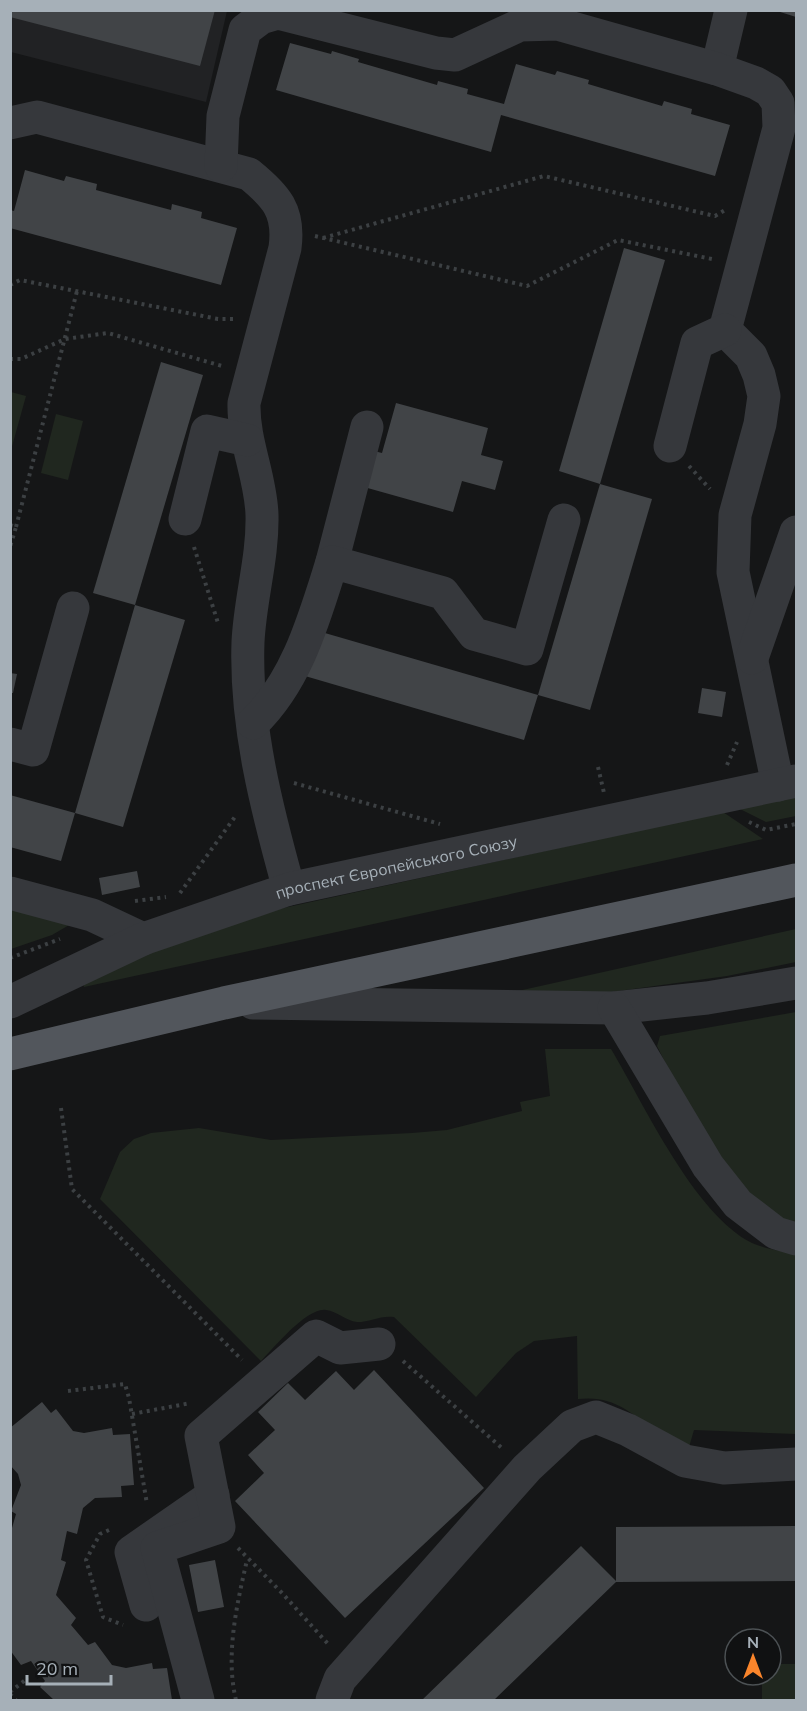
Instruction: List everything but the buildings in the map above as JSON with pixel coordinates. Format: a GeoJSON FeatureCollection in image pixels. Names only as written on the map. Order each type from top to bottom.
{"type":"FeatureCollection","features":[{"type":"Feature","properties":{"kind":"main road"},"geometry":{"type":"LineString","coordinates":[[10,1054],[224,1003],[796,880]]}},
{"type":"Feature","properties":{"kind":"street"},"geometry":{"type":"LineString","coordinates":[[717,69],[731,10]]}},
{"type":"Feature","properties":{"kind":"street"},"geometry":{"type":"LineString","coordinates":[[221,166],[223,116],[245,30],[261,18],[278,13],[436,53],[455,55],[520,25],[558,24],[717,69],[756,83],[770,91],[778,103],[779,128],[725,330]]}},
{"type":"Feature","properties":{"kind":"street"},"geometry":{"type":"LineString","coordinates":[[10,123],[37,117],[249,174],[269,190],[281,208],[288,228],[285,248],[244,403],[247,440],[261,492],[262,518],[261,552],[248,644],[252,723],[274,780],[289,889]]}},
{"type":"Feature","properties":{"kind":"street"},"geometry":{"type":"LineString","coordinates":[[670,446],[697,343],[725,330]]}},
{"type":"Feature","properties":{"kind":"street"},"geometry":{"type":"LineString","coordinates":[[725,330],[751,356],[764,396],[760,424],[735,515],[733,572],[737,602],[787,783]]}},
{"type":"Feature","properties":{"kind":"street"},"geometry":{"type":"LineString","coordinates":[[252,723],[285,685],[312,625],[332,562],[367,427]]}},
{"type":"Feature","properties":{"kind":"street"},"geometry":{"type":"LineString","coordinates":[[185,519],[207,431],[247,440]]}},
{"type":"Feature","properties":{"kind":"street"},"geometry":{"type":"LineString","coordinates":[[332,562],[443,592],[474,634],[527,649],[564,520]]}},
{"type":"Feature","properties":{"kind":"street"},"geometry":{"type":"LineString","coordinates":[[752,658],[796,532]]}},
{"type":"Feature","properties":{"kind":"street"},"geometry":{"type":"LineString","coordinates":[[10,744],[33,750],[73,608]]}},
{"type":"Feature","properties":{"kind":"street","name":"проспект Європейського Союзу"},"geometry":{"type":"LineString","coordinates":[[10,1002],[143,939],[289,889],[787,783]]}},
{"type":"Feature","properties":{"kind":"street"},"geometry":{"type":"LineString","coordinates":[[10,893],[92,915],[143,939]]}},
{"type":"Feature","properties":{"kind":"street"},"geometry":{"type":"LineString","coordinates":[[224,1003],[614,1008],[707,998],[796,984]]}},
{"type":"Feature","properties":{"kind":"street"},"geometry":{"type":"LineString","coordinates":[[614,1008],[708,1166],[738,1204],[776,1233],[796,1239]]}},
{"type":"Feature","properties":{"kind":"street"},"geometry":{"type":"LineString","coordinates":[[198,1701],[156,1548],[219,1527],[201,1436],[316,1336],[340,1348],[379,1344]]}},
{"type":"Feature","properties":{"kind":"street"},"geometry":{"type":"LineString","coordinates":[[332,1701],[340,1680],[527,1468],[572,1426],[596,1417],[628,1430],[686,1461],[724,1468],[796,1464]]}},
{"type":"Feature","properties":{"kind":"street"},"geometry":{"type":"LineString","coordinates":[[146,1605],[131,1552],[213,1495]]}},
{"type":"Feature","properties":{"kind":"path"},"geometry":{"type":"LineString","coordinates":[[728,200],[724,210],[715,216],[544,176],[324,238],[526,286],[618,240],[742,265]]}},
{"type":"Feature","properties":{"kind":"path"},"geometry":{"type":"LineString","coordinates":[[10,285],[20,280],[218,320],[243,319]]}},
{"type":"Feature","properties":{"kind":"path"},"geometry":{"type":"LineString","coordinates":[[10,547],[77,291]]}},
{"type":"Feature","properties":{"kind":"path"},"geometry":{"type":"LineString","coordinates":[[10,359],[21,359],[65,339],[108,333],[252,374]]}},
{"type":"Feature","properties":{"kind":"path"},"geometry":{"type":"LineString","coordinates":[[670,446],[735,515]]}},
{"type":"Feature","properties":{"kind":"path"},"geometry":{"type":"LineString","coordinates":[[185,519],[217,622],[248,644]]}},
{"type":"Feature","properties":{"kind":"path"},"geometry":{"type":"LineString","coordinates":[[10,525],[16,527]]}},
{"type":"Feature","properties":{"kind":"path"},"geometry":{"type":"LineString","coordinates":[[598,767],[605,800]]}},
{"type":"Feature","properties":{"kind":"path"},"geometry":{"type":"LineString","coordinates":[[179,895],[274,780],[446,826]]}},
{"type":"Feature","properties":{"kind":"path"},"geometry":{"type":"LineString","coordinates":[[766,831],[796,824]]}},
{"type":"Feature","properties":{"kind":"path"},"geometry":{"type":"LineString","coordinates":[[61,1108],[72,1189],[263,1383]]}},
{"type":"Feature","properties":{"kind":"path"},"geometry":{"type":"LineString","coordinates":[[408,1364],[527,1468]]}},
{"type":"Feature","properties":{"kind":"path"},"geometry":{"type":"LineString","coordinates":[[219,1527],[332,1649]]}},
{"type":"Feature","properties":{"kind":"path"},"geometry":{"type":"LineString","coordinates":[[236,1701],[231,1681],[236,1611],[247,1559]]}},
{"type":"Feature","properties":{"kind":"path"},"geometry":{"type":"LineString","coordinates":[[16,1701],[10,1693],[28,1678]]}},
{"type":"Feature","properties":{"kind":"shaded area"},"geometry":{"type":"Polygon","coordinates":[[[10,11],[227,11],[206,102],[11,52],[10,11]]]}},
{"type":"Feature","properties":{"kind":"shaded area"},"geometry":{"type":"Polygon","coordinates":[[[10,392],[26,396],[11,450],[10,392]]]}},
{"type":"Feature","properties":{"kind":"shaded area"},"geometry":{"type":"Polygon","coordinates":[[[56,414],[83,421],[68,480],[41,473],[56,414]]]}},
{"type":"Feature","properties":{"kind":"shaded area"},"geometry":{"type":"Polygon","coordinates":[[[796,796],[796,816],[766,822],[740,809],[796,796]]]}},
{"type":"Feature","properties":{"kind":"shaded area"},"geometry":{"type":"Polygon","coordinates":[[[723,812],[763,839],[84,987],[82,976],[279,909],[723,812]]]}},
{"type":"Feature","properties":{"kind":"shaded area"},"geometry":{"type":"Polygon","coordinates":[[[11,905],[76,921],[52,935],[11,949],[11,905]]]}},
{"type":"Feature","properties":{"kind":"shaded area"},"geometry":{"type":"Polygon","coordinates":[[[796,929],[796,962],[727,976],[604,993],[509,993],[796,929]]]}},
{"type":"Feature","properties":{"kind":"shaded area"},"geometry":{"type":"Polygon","coordinates":[[[796,1012],[796,1229],[743,1196],[673,1078],[657,1046],[660,1036],[796,1012]]]}},
{"type":"Feature","properties":{"kind":"shaded area"},"geometry":{"type":"Polygon","coordinates":[[[545,1049],[611,1049],[672,1156],[710,1208],[731,1229],[752,1243],[796,1254],[796,1434],[694,1430],[689,1447],[659,1432],[611,1402],[591,1398],[578,1399],[577,1336],[534,1341],[516,1353],[476,1397],[394,1317],[357,1322],[330,1311],[318,1311],[301,1321],[261,1361],[100,1199],[120,1152],[134,1139],[151,1133],[199,1128],[271,1140],[412,1133],[447,1130],[522,1111],[520,1102],[550,1096],[545,1049]]]}},
{"type":"Feature","properties":{"kind":"shaded area"},"geometry":{"type":"Polygon","coordinates":[[[783,1664],[796,1664],[796,1700],[762,1700],[762,1687],[783,1687],[783,1664]]]}}]}
